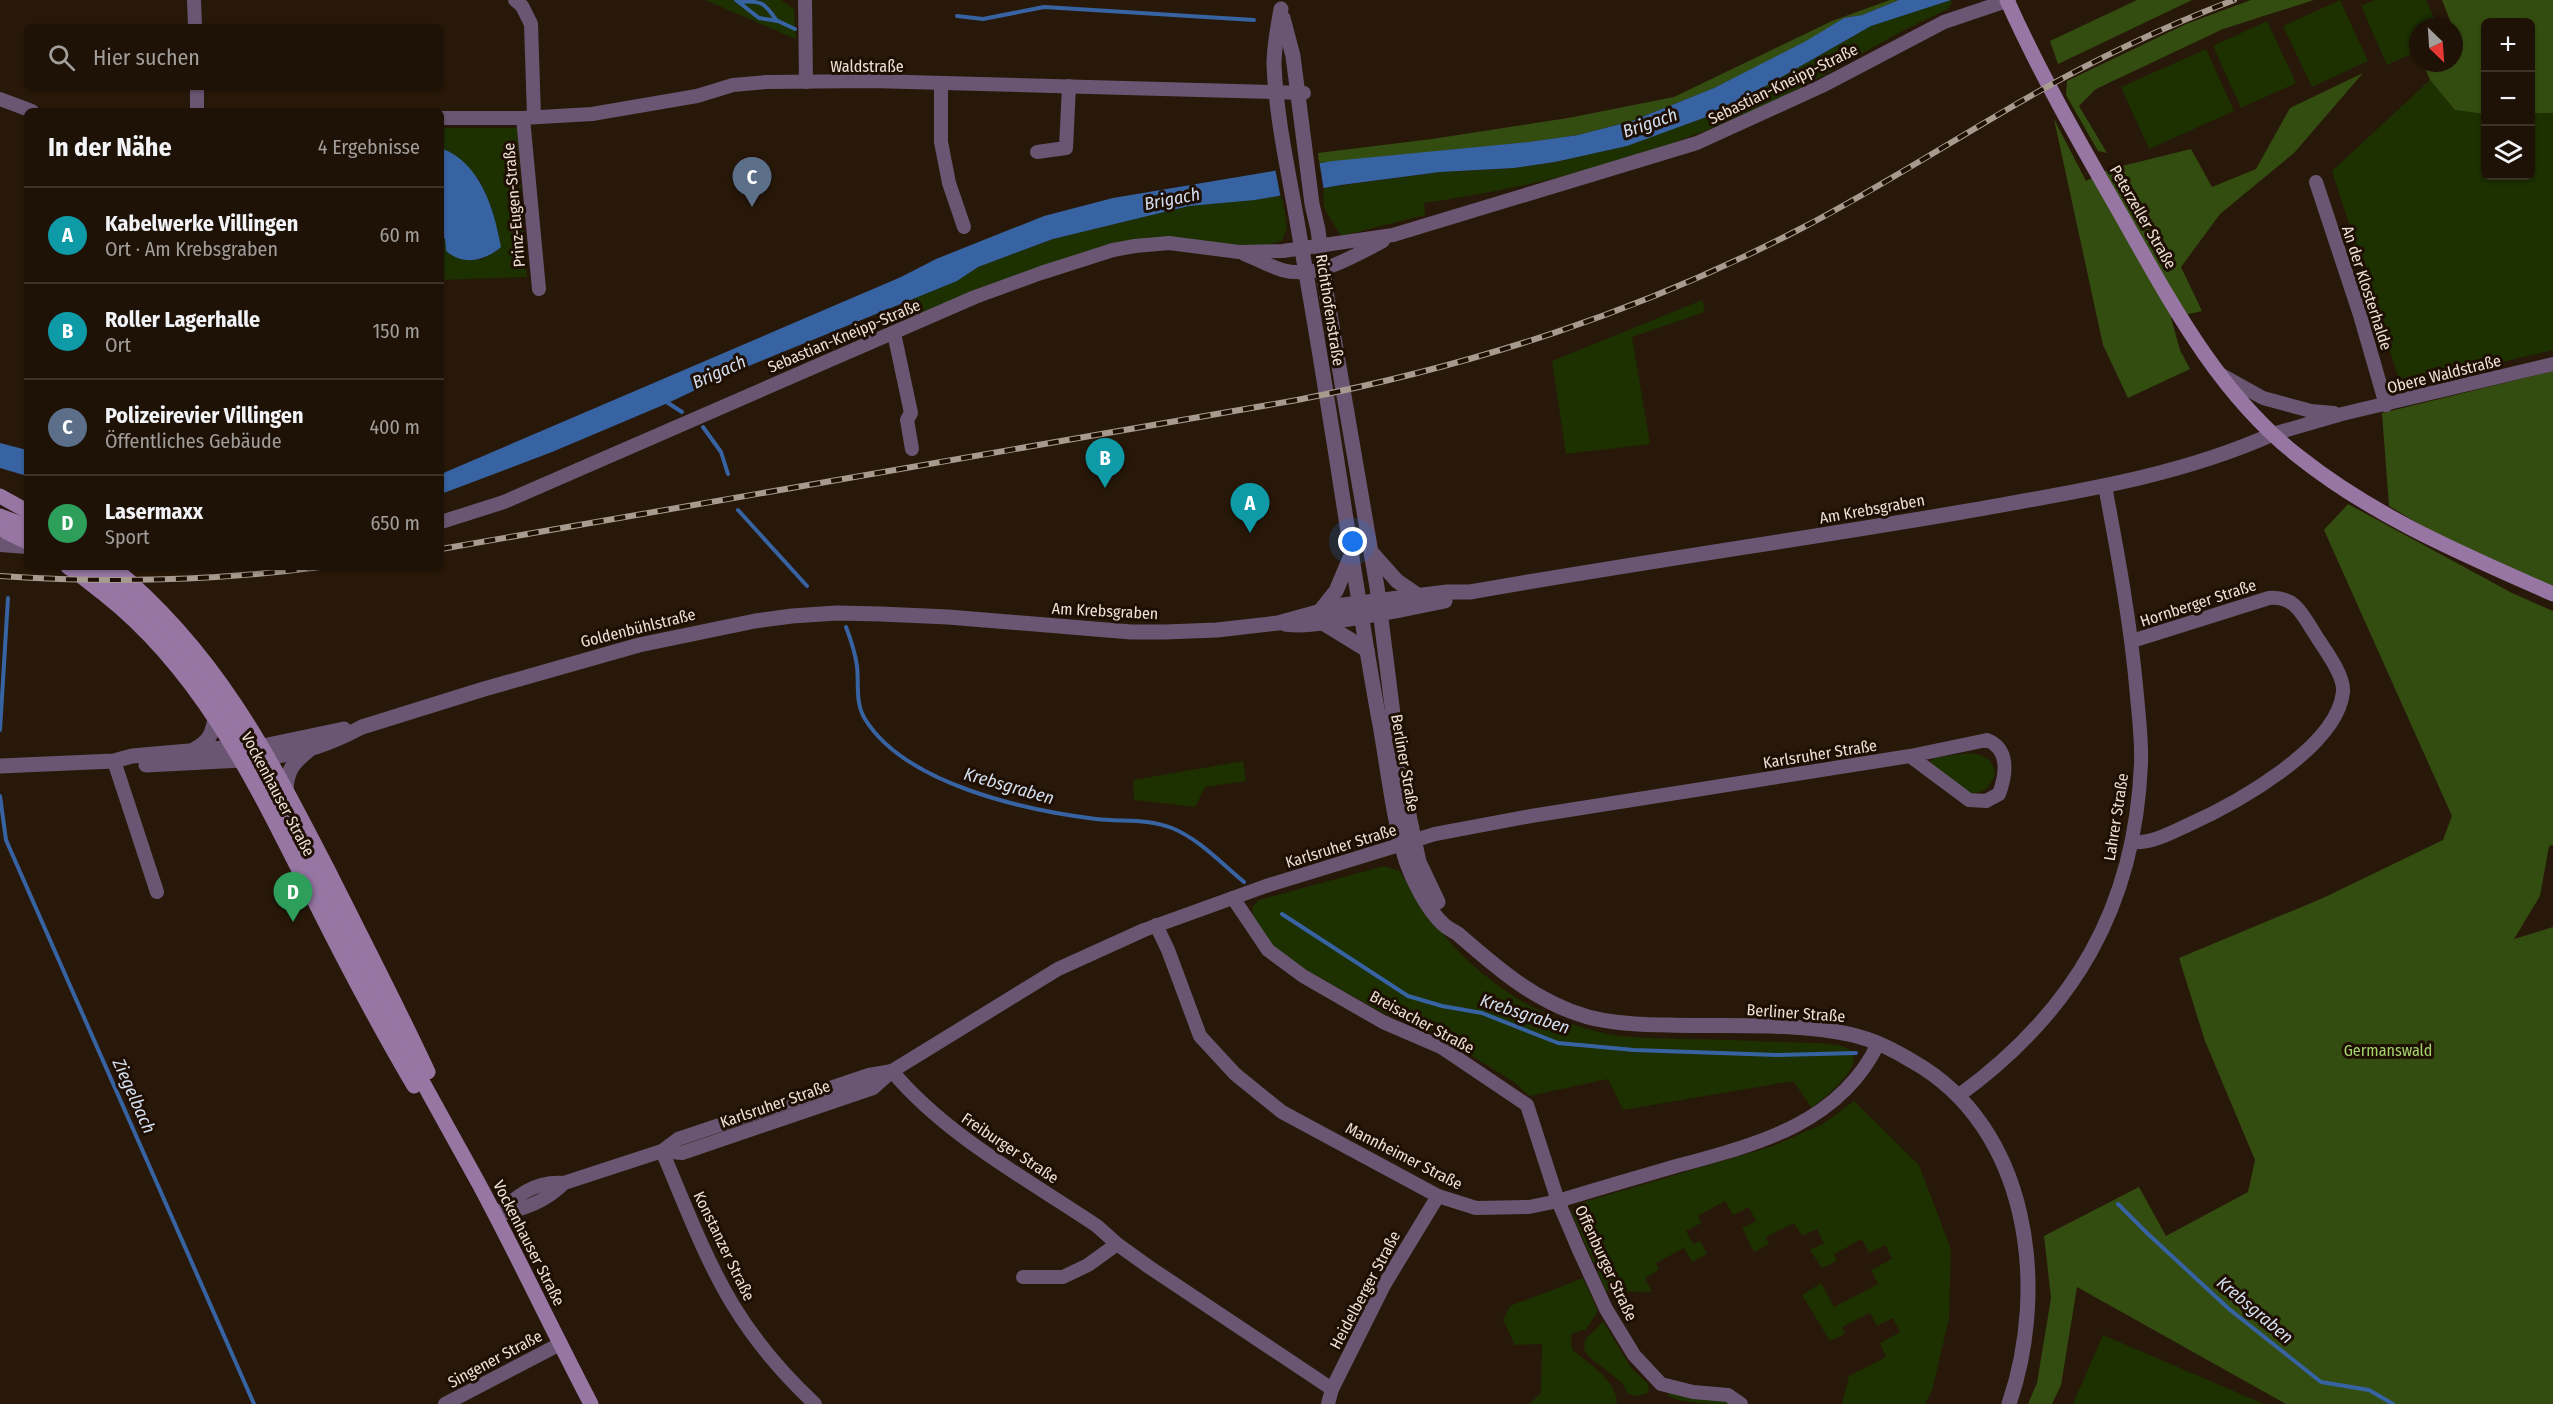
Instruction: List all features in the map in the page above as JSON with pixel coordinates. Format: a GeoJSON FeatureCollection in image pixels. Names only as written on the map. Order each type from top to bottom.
{"type":"FeatureCollection","features":[{"type":"Feature","properties":{"kind":"main road","name":"Peterzeller Straße"},"geometry":{"type":"LineString","coordinates":[[2008,0],[2068,123],[2188,333],[2217,372],[2273,434],[2299,456],[2382,513],[2428,539],[2553,594]]}},
{"type":"Feature","properties":{"kind":"main road"},"geometry":{"type":"LineString","coordinates":[[0,496],[24,509]]}},
{"type":"Feature","properties":{"kind":"main road"},"geometry":{"type":"LineString","coordinates":[[0,505],[24,517]]}},
{"type":"Feature","properties":{"kind":"main road"},"geometry":{"type":"LineString","coordinates":[[0,516],[24,525]]}},
{"type":"Feature","properties":{"kind":"main road"},"geometry":{"type":"LineString","coordinates":[[0,529],[24,541]]}},
{"type":"Feature","properties":{"kind":"main road","name":"Vockenhauser Straße"},"geometry":{"type":"LineString","coordinates":[[72,570],[115,603],[143,629],[173,661],[204,701],[239,754],[367,1006],[417,1092],[432,1101]]}},
{"type":"Feature","properties":{"kind":"main road","name":"Vockenhauser Straße"},"geometry":{"type":"LineString","coordinates":[[96,570],[134,603],[172,642],[219,702],[252,754],[432,1101],[496,1216],[591,1404]]}},
{"type":"Feature","properties":{"kind":"main road","name":"Vockenhauser Straße"},"geometry":{"type":"LineString","coordinates":[[116,570],[188,639],[213,671],[266,752],[401,1015],[434,1085],[432,1101]]}},
{"type":"Feature","properties":{"kind":"street"},"geometry":{"type":"LineString","coordinates":[[195,0],[195,24]]}},
{"type":"Feature","properties":{"kind":"street","name":"Prinz-Eugen-Straße"},"geometry":{"type":"LineString","coordinates":[[515,0],[522,6],[531,24],[528,117],[539,289]]}},
{"type":"Feature","properties":{"kind":"street"},"geometry":{"type":"LineString","coordinates":[[805,0],[806,82]]}},
{"type":"Feature","properties":{"kind":"street","name":"Sebastian-Kneipp-Straße"},"geometry":{"type":"LineString","coordinates":[[444,521],[504,502],[975,297],[1113,250],[1169,243],[1239,252],[1302,249],[1393,235],[1697,143],[1822,86],[1944,22],[2008,0]]}},
{"type":"Feature","properties":{"kind":"street","name":"Richthofenstraße"},"geometry":{"type":"LineString","coordinates":[[1280,4],[1274,58],[1276,92],[1360,610]]}},
{"type":"Feature","properties":{"kind":"street","name":"Richthofenstraße"},"geometry":{"type":"LineString","coordinates":[[1280,4],[1300,92],[1303,149],[1321,246],[1379,608]]}},
{"type":"Feature","properties":{"kind":"street","name":"Waldstraße"},"geometry":{"type":"LineString","coordinates":[[444,118],[592,114],[697,96],[733,85],[766,82],[941,83],[1156,88],[1179,91],[1300,92]]}},
{"type":"Feature","properties":{"kind":"street"},"geometry":{"type":"LineString","coordinates":[[941,83],[941,142],[949,183],[964,227]]}},
{"type":"Feature","properties":{"kind":"street"},"geometry":{"type":"LineString","coordinates":[[1037,152],[1066,148],[1069,86]]}},
{"type":"Feature","properties":{"kind":"street"},"geometry":{"type":"LineString","coordinates":[[197,90],[197,108]]}},
{"type":"Feature","properties":{"kind":"street"},"geometry":{"type":"LineString","coordinates":[[0,99],[24,108]]}},
{"type":"Feature","properties":{"kind":"street","name":"An der Klosterhalde"},"geometry":{"type":"LineString","coordinates":[[2316,182],[2360,315],[2386,405]]}},
{"type":"Feature","properties":{"kind":"street","name":"Sebastian-Kneipp-Straße"},"geometry":{"type":"LineString","coordinates":[[1239,252],[1284,271],[1304,272],[1342,262],[1393,235]]}},
{"type":"Feature","properties":{"kind":"street"},"geometry":{"type":"LineString","coordinates":[[894,333],[911,413],[907,420],[912,449]]}},
{"type":"Feature","properties":{"kind":"street","name":"Obere Waldstraße"},"geometry":{"type":"LineString","coordinates":[[2273,434],[2342,414],[2553,364]]}},
{"type":"Feature","properties":{"kind":"street","name":"Obere Waldstraße"},"geometry":{"type":"LineString","coordinates":[[2217,372],[2263,398],[2311,411],[2342,414]]}},
{"type":"Feature","properties":{"kind":"street","name":"Am Krebsgraben"},"geometry":{"type":"LineString","coordinates":[[1379,608],[1419,596],[1470,592],[1838,534],[2105,486],[2162,473],[2225,454],[2273,434]]}},
{"type":"Feature","properties":{"kind":"street","name":"Lahrer Straße"},"geometry":{"type":"LineString","coordinates":[[1958,1096],[2014,1049],[2042,1022],[2067,991],[2090,957],[2115,905],[2132,842],[2141,762],[2132,641],[2105,486]]}},
{"type":"Feature","properties":{"kind":"street"},"geometry":{"type":"LineString","coordinates":[[0,546],[24,548]]}},
{"type":"Feature","properties":{"kind":"street"},"geometry":{"type":"LineString","coordinates":[[1371,552],[1397,581],[1419,596]]}},
{"type":"Feature","properties":{"kind":"street"},"geometry":{"type":"LineString","coordinates":[[1351,555],[1336,591],[1322,616],[1366,650]]}},
{"type":"Feature","properties":{"kind":"street","name":"Am Krebsgraben"},"geometry":{"type":"LineString","coordinates":[[930,616],[1131,632],[1217,630],[1449,600],[1470,592]]}},
{"type":"Feature","properties":{"kind":"street","name":"Hornberger Straße"},"geometry":{"type":"LineString","coordinates":[[2132,641],[2270,598],[2283,597],[2293,603],[2304,617],[2340,676],[2344,689],[2340,708],[2325,730],[2294,760],[2255,791],[2211,815],[2165,835],[2142,843],[2132,842]]}},
{"type":"Feature","properties":{"kind":"street","name":"Berliner Straße"},"geometry":{"type":"LineString","coordinates":[[1379,608],[1408,842]]}},
{"type":"Feature","properties":{"kind":"street","name":"Berliner Straße"},"geometry":{"type":"LineString","coordinates":[[1360,610],[1366,650],[1408,842],[1430,889],[1456,933],[1496,969],[1553,1003],[1592,1018],[1633,1024],[1817,1029],[1854,1035],[1878,1044],[1919,1065],[1944,1082],[1979,1121],[2002,1162],[2017,1199],[2025,1237],[2029,1276],[2024,1337],[2009,1404]]}},
{"type":"Feature","properties":{"kind":"street","name":"Goldenbühlstraße"},"geometry":{"type":"LineString","coordinates":[[266,752],[310,749],[341,738],[362,727],[592,657],[744,623],[792,616],[837,613],[930,616]]}},
{"type":"Feature","properties":{"kind":"street"},"geometry":{"type":"LineString","coordinates":[[192,751],[212,736],[215,719]]}},
{"type":"Feature","properties":{"kind":"street","name":"Goldenbühlstraße"},"geometry":{"type":"LineString","coordinates":[[266,752],[339,729],[362,727]]}},
{"type":"Feature","properties":{"kind":"street","name":"Karlsruher Straße"},"geometry":{"type":"LineString","coordinates":[[496,1216],[525,1209],[555,1193],[564,1183],[662,1151],[678,1139],[869,1075],[891,1071],[1058,969],[1156,925],[1266,886],[1435,834],[1531,816],[1910,756],[1987,740],[1999,748],[2004,759],[2005,777],[1999,794],[1986,801],[1969,800],[1910,756]]}},
{"type":"Feature","properties":{"kind":"street"},"geometry":{"type":"LineString","coordinates":[[286,789],[286,776],[290,767],[310,749]]}},
{"type":"Feature","properties":{"kind":"street"},"geometry":{"type":"LineString","coordinates":[[0,766],[114,760],[132,756],[192,751],[239,754]]}},
{"type":"Feature","properties":{"kind":"street"},"geometry":{"type":"LineString","coordinates":[[114,760],[132,766],[239,754]]}},
{"type":"Feature","properties":{"kind":"street"},"geometry":{"type":"LineString","coordinates":[[114,760],[156,892]]}},
{"type":"Feature","properties":{"kind":"street","name":"Breisacher Straße"},"geometry":{"type":"LineString","coordinates":[[1233,898],[1268,950],[1303,976],[1383,1022],[1441,1047],[1527,1105],[1558,1201]]}},
{"type":"Feature","properties":{"kind":"street","name":"Mannheimer Straße"},"geometry":{"type":"LineString","coordinates":[[1156,925],[1168,950],[1200,1036],[1235,1074],[1282,1112],[1438,1196],[1484,1209],[1529,1207],[1558,1201],[1746,1147],[1781,1133],[1814,1116],[1835,1100],[1859,1077],[1878,1044]]}},
{"type":"Feature","properties":{"kind":"street","name":"Freiburger Straße"},"geometry":{"type":"LineString","coordinates":[[891,1071],[953,1130],[1097,1226],[1117,1244],[1332,1389]]}},
{"type":"Feature","properties":{"kind":"street","name":"Konstanzer Straße"},"geometry":{"type":"LineString","coordinates":[[662,1151],[731,1303],[769,1355],[815,1404]]}},
{"type":"Feature","properties":{"kind":"street","name":"Heidelberger Straße"},"geometry":{"type":"LineString","coordinates":[[1328,1404],[1332,1389],[1384,1285],[1438,1196]]}},
{"type":"Feature","properties":{"kind":"street","name":"Offenburger Straße"},"geometry":{"type":"LineString","coordinates":[[1558,1201],[1606,1309],[1634,1355],[1650,1374],[1661,1384],[1694,1392],[1728,1395],[1741,1404]]}},
{"type":"Feature","properties":{"kind":"street"},"geometry":{"type":"LineString","coordinates":[[1023,1277],[1063,1277],[1088,1265],[1117,1244]]}},
{"type":"Feature","properties":{"kind":"street","name":"Singener Straße"},"geometry":{"type":"LineString","coordinates":[[445,1404],[560,1344]]}},
{"type":"Feature","properties":{"kind":"green space"},"geometry":{"type":"Polygon","coordinates":[[[705,0],[781,0],[794,9],[796,39],[705,0]]]}},
{"type":"Feature","properties":{"kind":"green space"},"geometry":{"type":"Polygon","coordinates":[[[1890,0],[1899,0],[1862,15],[1844,18],[1807,41],[1714,88],[1632,121],[1578,135],[1530,142],[1319,163],[1318,153],[1432,139],[1568,118],[1674,97],[1832,21],[1890,0]]]}},
{"type":"Feature","properties":{"kind":"green space"},"geometry":{"type":"Polygon","coordinates":[[[1951,0],[1952,3],[1948,9],[1794,91],[1729,121],[1645,153],[1558,178],[1424,203],[1425,215],[1341,236],[1324,208],[1323,188],[1440,172],[1514,168],[1555,162],[1627,146],[1720,112],[1871,26],[1951,0]]]}},
{"type":"Feature","properties":{"kind":"green space"},"geometry":{"type":"Polygon","coordinates":[[[2137,0],[2192,0],[2058,64],[2050,41],[2137,0]]]}},
{"type":"Feature","properties":{"kind":"green space"},"geometry":{"type":"Polygon","coordinates":[[[2251,0],[2314,0],[2223,29],[2096,89],[2079,106],[2107,153],[2098,151],[2066,95],[2067,81],[2186,24],[2251,0]]]}},
{"type":"Feature","properties":{"kind":"green space"},"geometry":{"type":"Polygon","coordinates":[[[2340,0],[2368,61],[2312,87],[2283,26],[2340,0]]]}},
{"type":"Feature","properties":{"kind":"green space"},"geometry":{"type":"Polygon","coordinates":[[[2374,0],[2426,0],[2434,18],[2409,18],[2409,55],[2387,65],[2361,6],[2374,0]]]}},
{"type":"Feature","properties":{"kind":"green space"},"geometry":{"type":"Polygon","coordinates":[[[2442,0],[2553,0],[2553,113],[2535,113],[2535,18],[2481,18],[2481,113],[2455,110],[2430,80],[2427,72],[2463,72],[2463,18],[2449,18],[2442,0]]]}},
{"type":"Feature","properties":{"kind":"green space"},"geometry":{"type":"Polygon","coordinates":[[[2267,21],[2296,83],[2241,108],[2213,46],[2267,21]]]}},
{"type":"Feature","properties":{"kind":"green space"},"geometry":{"type":"Polygon","coordinates":[[[2206,49],[2234,111],[2149,149],[2121,87],[2206,49]]]}},
{"type":"Feature","properties":{"kind":"green space"},"geometry":{"type":"Polygon","coordinates":[[[2363,73],[2294,153],[2220,214],[2181,267],[2202,311],[2171,318],[2180,350],[2190,369],[2128,398],[2103,345],[2054,119],[2086,181],[2110,169],[2191,149],[2212,187],[2256,169],[2290,108],[2363,73]]]}},
{"type":"Feature","properties":{"kind":"green space"},"geometry":{"type":"Polygon","coordinates":[[[2430,80],[2455,110],[2481,113],[2481,180],[2535,180],[2535,113],[2553,113],[2553,350],[2401,386],[2332,171],[2430,80]]]}},
{"type":"Feature","properties":{"kind":"green space"},"geometry":{"type":"Polygon","coordinates":[[[444,128],[517,128],[527,277],[444,280],[444,238],[446,251],[453,256],[481,260],[499,249],[499,236],[490,204],[479,179],[444,150],[444,128]]]}},
{"type":"Feature","properties":{"kind":"green space"},"geometry":{"type":"Polygon","coordinates":[[[1282,196],[1287,227],[1282,241],[1239,252],[1135,246],[908,326],[901,304],[957,281],[978,267],[1053,239],[1189,206],[1282,196]]]}},
{"type":"Feature","properties":{"kind":"green space"},"geometry":{"type":"Polygon","coordinates":[[[1702,300],[1705,312],[1632,337],[1650,444],[1566,454],[1552,361],[1702,300]]]}},
{"type":"Feature","properties":{"kind":"green space"},"geometry":{"type":"Polygon","coordinates":[[[2553,371],[2553,587],[2429,530],[2389,506],[2382,413],[2553,371]]]}},
{"type":"Feature","properties":{"kind":"green space","name":"Germanswald"},"geometry":{"type":"Polygon","coordinates":[[[2348,504],[2512,593],[2553,611],[2553,845],[2549,846],[2540,896],[2514,939],[2553,927],[2553,1404],[2286,1404],[2077,1287],[2061,1385],[2052,1404],[2028,1404],[2037,1383],[2051,1298],[2044,1236],[2139,1187],[2166,1236],[2248,1192],[2255,1160],[2205,1041],[2179,958],[2323,898],[2443,840],[2452,816],[2324,530],[2348,504]]]}},
{"type":"Feature","properties":{"kind":"green space"},"geometry":{"type":"Polygon","coordinates":[[[1970,753],[1980,755],[1990,761],[1994,769],[1995,774],[1991,783],[1978,792],[1969,793],[1931,765],[1930,761],[1937,757],[1970,753]]]}},
{"type":"Feature","properties":{"kind":"green space"},"geometry":{"type":"Polygon","coordinates":[[[1243,761],[1246,781],[1205,787],[1195,807],[1134,800],[1133,780],[1243,761]]]}},
{"type":"Feature","properties":{"kind":"green space"},"geometry":{"type":"Polygon","coordinates":[[[1384,866],[1400,871],[1417,900],[1437,927],[1484,975],[1540,1011],[1571,1024],[1625,1036],[1835,1045],[1850,1050],[1854,1056],[1853,1064],[1849,1073],[1812,1108],[1793,1081],[1623,1110],[1608,1079],[1529,1096],[1514,1082],[1453,1044],[1378,1010],[1271,948],[1253,916],[1252,907],[1259,900],[1384,866]]]}},
{"type":"Feature","properties":{"kind":"green space"},"geometry":{"type":"Polygon","coordinates":[[[1854,1101],[1919,1165],[1951,1249],[1949,1318],[1932,1391],[1925,1404],[1842,1404],[1849,1376],[1886,1357],[1880,1343],[1900,1332],[1893,1318],[1877,1326],[1870,1313],[1842,1327],[1845,1334],[1830,1341],[1802,1295],[1821,1283],[1834,1307],[1878,1284],[1871,1270],[1892,1259],[1885,1245],[1869,1253],[1862,1239],[1834,1254],[1837,1261],[1822,1268],[1810,1250],[1824,1243],[1817,1229],[1802,1236],[1794,1223],[1766,1237],[1769,1244],[1754,1252],[1742,1228],[1756,1221],[1749,1207],[1733,1215],[1725,1201],[1698,1216],[1701,1223],[1686,1231],[1693,1244],[1700,1241],[1707,1254],[1692,1262],[1684,1248],[1656,1263],[1659,1270],[1645,1278],[1652,1292],[1606,1291],[1571,1212],[1577,1204],[1773,1146],[1823,1124],[1854,1101]]]}},
{"type":"Feature","properties":{"kind":"green space"},"geometry":{"type":"Polygon","coordinates":[[[1583,1278],[1598,1311],[1586,1329],[1571,1334],[1572,1349],[1607,1380],[1616,1395],[1617,1404],[1529,1404],[1541,1393],[1542,1344],[1515,1345],[1503,1320],[1510,1306],[1583,1278]]]}},
{"type":"Feature","properties":{"kind":"green space"},"geometry":{"type":"Polygon","coordinates":[[[1603,1321],[1632,1369],[1647,1383],[1648,1393],[1636,1396],[1628,1394],[1622,1383],[1588,1356],[1584,1349],[1585,1340],[1603,1321]]]}},
{"type":"Feature","properties":{"kind":"green space"},"geometry":{"type":"Polygon","coordinates":[[[2103,1335],[2264,1404],[2073,1404],[2103,1335]]]}},
{"type":"Feature","properties":{"kind":"green space"},"geometry":{"type":"Polygon","coordinates":[[[1670,1392],[1733,1404],[1681,1400],[1667,1395],[1670,1392]]]}},
{"type":"Feature","properties":{"kind":"water","name":"Brigach"},"geometry":{"type":"Polygon","coordinates":[[[1899,0],[1951,0],[1871,26],[1720,112],[1627,146],[1555,162],[1514,168],[1440,172],[1341,185],[1255,200],[1189,206],[1053,239],[978,267],[957,281],[729,374],[668,403],[552,452],[444,493],[444,473],[901,277],[936,259],[1044,216],[1113,198],[1333,161],[1578,135],[1632,121],[1714,88],[1806,41],[1844,18],[1862,15],[1899,0]]]}},
{"type":"Feature","properties":{"kind":"water"},"geometry":{"type":"Polygon","coordinates":[[[444,150],[466,164],[476,176],[489,203],[501,247],[488,256],[474,260],[460,259],[446,251],[444,150]]]}},
{"type":"Feature","properties":{"kind":"water"},"geometry":{"type":"Polygon","coordinates":[[[0,443],[24,449],[24,475],[0,468],[0,443]]]}},
{"type":"Feature","properties":{"kind":"pier"},"geometry":{"type":"Polygon","coordinates":[[[1319,160],[1324,191],[1281,199],[1275,168],[1319,160]]]}},
{"type":"Feature","properties":{"kind":"waterway"},"geometry":{"type":"LineString","coordinates":[[736,0],[759,18],[778,21],[795,29]]}},
{"type":"Feature","properties":{"kind":"waterway"},"geometry":{"type":"LineString","coordinates":[[740,2],[763,4],[777,21]]}},
{"type":"Feature","properties":{"kind":"waterway"},"geometry":{"type":"LineString","coordinates":[[957,16],[983,19],[1044,7],[1254,20]]}},
{"type":"Feature","properties":{"kind":"waterway","name":"Krebsgraben"},"geometry":{"type":"LineString","coordinates":[[665,401],[682,412]]}},
{"type":"Feature","properties":{"kind":"waterway","name":"Krebsgraben"},"geometry":{"type":"LineString","coordinates":[[703,427],[721,452],[728,474]]}},
{"type":"Feature","properties":{"kind":"waterway","name":"Krebsgraben"},"geometry":{"type":"LineString","coordinates":[[738,510],[807,586]]}},
{"type":"Feature","properties":{"kind":"waterway","name":"Ziegelbach"},"geometry":{"type":"LineString","coordinates":[[0,730],[8,598]]}},
{"type":"Feature","properties":{"kind":"waterway","name":"Krebsgraben"},"geometry":{"type":"LineString","coordinates":[[846,627],[856,661],[862,713],[883,742],[908,761],[937,777],[1002,801],[1067,815],[1144,822],[1172,828],[1201,845],[1244,882]]}},
{"type":"Feature","properties":{"kind":"waterway","name":"Ziegelbach"},"geometry":{"type":"LineString","coordinates":[[0,796],[6,840],[254,1404]]}},
{"type":"Feature","properties":{"kind":"waterway","name":"Krebsgraben"},"geometry":{"type":"LineString","coordinates":[[1282,914],[1408,996],[1442,1006],[1482,1013],[1558,1043],[1634,1050],[1777,1055],[1856,1053]]}},
{"type":"Feature","properties":{"kind":"waterway","name":"Krebsgraben"},"geometry":{"type":"LineString","coordinates":[[2118,1204],[2229,1309],[2321,1382],[2369,1390],[2393,1404]]}},
{"type":"Feature","properties":{"kind":"railway"},"geometry":{"type":"LineString","coordinates":[[444,548],[1297,400],[1363,386],[1492,352],[1618,310],[1741,258],[1831,212],[2083,68],[2132,43],[2234,0]]}},
{"type":"Feature","properties":{"kind":"railway"},"geometry":{"type":"LineString","coordinates":[[0,576],[120,580],[200,578],[296,570]]}},
{"type":"Feature","properties":{"kind":"place","name":"Polizeirevier Villingen"},"geometry":{"type":"Point","coordinates":[752,207]}},
{"type":"Feature","properties":{"kind":"place","name":"Roller Lagerhalle"},"geometry":{"type":"Point","coordinates":[1105,488]}},
{"type":"Feature","properties":{"kind":"place","name":"Kabelwerke Villingen"},"geometry":{"type":"Point","coordinates":[1250,533]}},
{"type":"Feature","properties":{"kind":"place","name":"Lasermaxx"},"geometry":{"type":"Point","coordinates":[293,922]}}]}
